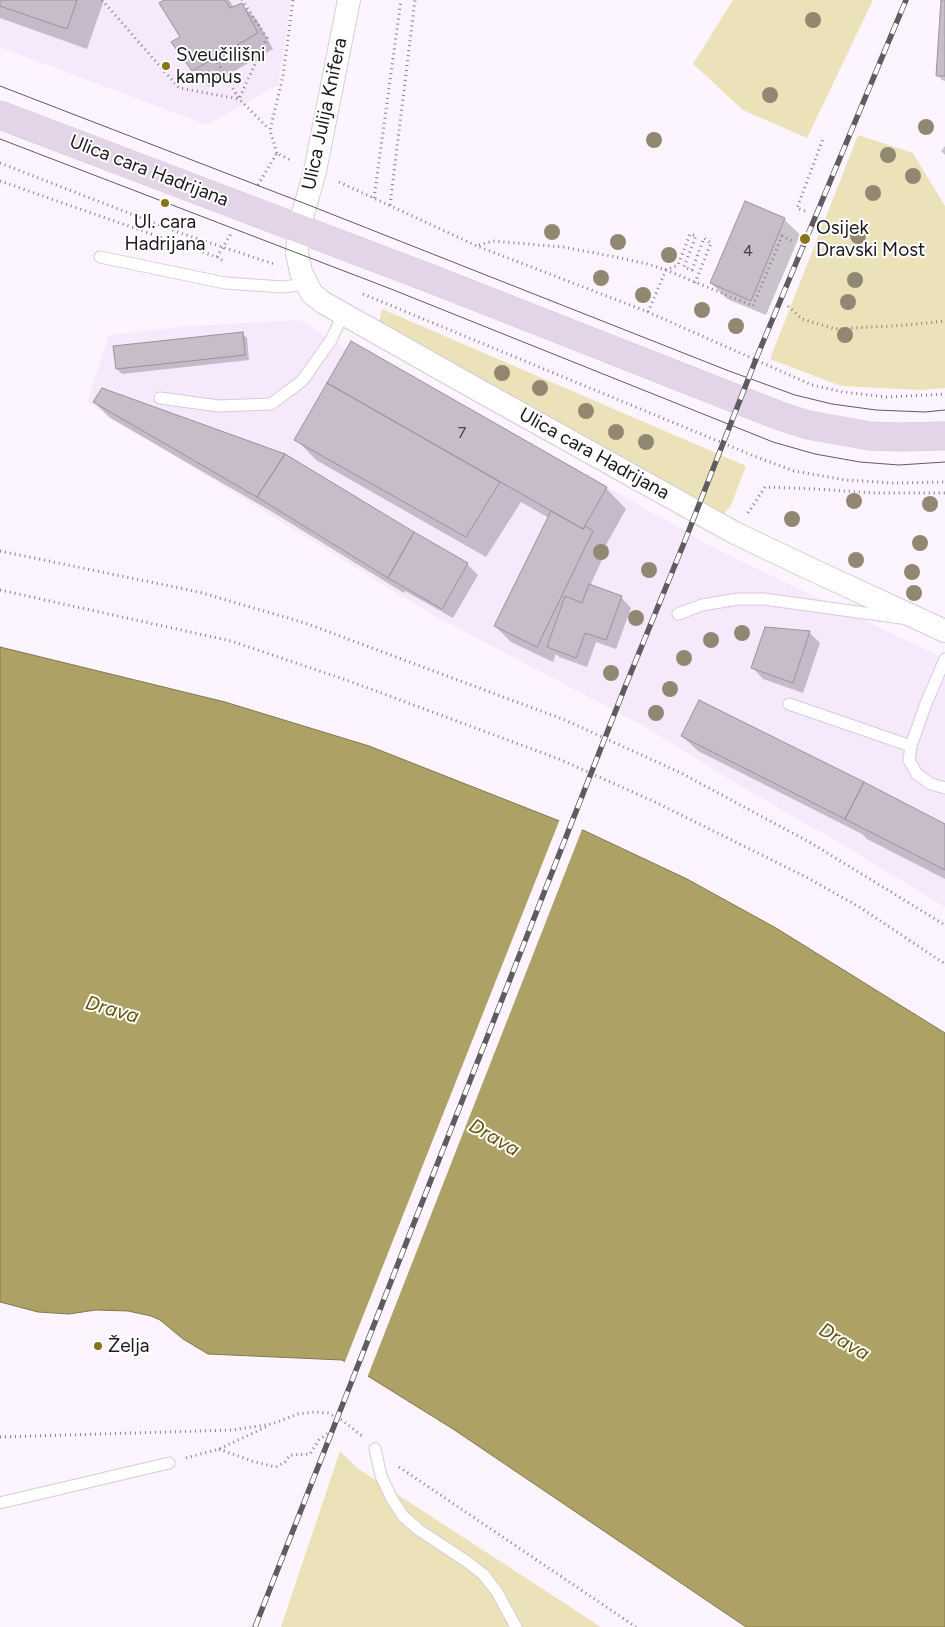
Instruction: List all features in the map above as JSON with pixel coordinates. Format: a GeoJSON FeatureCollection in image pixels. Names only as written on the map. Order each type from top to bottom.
{"type":"FeatureCollection","features":[{"type":"Feature","properties":{"kind":"main road","name":"Ulica cara Hadrijana"},"geometry":{"type":"LineString","coordinates":[[0,115],[299,228],[780,416],[808,425],[870,436],[918,438],[945,436]]}},
{"type":"Feature","properties":{"kind":"street","name":"Ulica Julija Knifera"},"geometry":{"type":"LineString","coordinates":[[299,228],[315,171],[349,0]]}},
{"type":"Feature","properties":{"kind":"street"},"geometry":{"type":"LineString","coordinates":[[299,228],[297,253],[303,278]]}},
{"type":"Feature","properties":{"kind":"street","name":"Ulica cara Hadrijana"},"geometry":{"type":"LineString","coordinates":[[303,278],[312,294],[324,303],[735,533],[945,631]]}},
{"type":"Feature","properties":{"kind":"lane"},"geometry":{"type":"LineString","coordinates":[[100,257],[224,283],[283,287],[303,278]]}},
{"type":"Feature","properties":{"kind":"lane"},"geometry":{"type":"LineString","coordinates":[[160,398],[218,406],[271,404],[302,381],[331,340],[343,314]]}},
{"type":"Feature","properties":{"kind":"lane"},"geometry":{"type":"LineString","coordinates":[[678,614],[702,605],[738,598],[920,620]]}},
{"type":"Feature","properties":{"kind":"lane"},"geometry":{"type":"LineString","coordinates":[[945,658],[911,746],[910,760],[917,774],[931,784],[945,788]]}},
{"type":"Feature","properties":{"kind":"lane"},"geometry":{"type":"LineString","coordinates":[[790,704],[911,746]]}},
{"type":"Feature","properties":{"kind":"lane"},"geometry":{"type":"LineString","coordinates":[[375,1449],[381,1476],[403,1516],[419,1530],[466,1560],[483,1574],[497,1592],[516,1627]]}},
{"type":"Feature","properties":{"kind":"lane"},"geometry":{"type":"LineString","coordinates":[[0,1503],[168,1463]]}},
{"type":"Feature","properties":{"kind":"path"},"geometry":{"type":"LineString","coordinates":[[102,0],[179,88],[239,99]]}},
{"type":"Feature","properties":{"kind":"path"},"geometry":{"type":"LineString","coordinates":[[239,99],[267,38],[242,0]]}},
{"type":"Feature","properties":{"kind":"path"},"geometry":{"type":"LineString","coordinates":[[270,130],[284,76],[293,0]]}},
{"type":"Feature","properties":{"kind":"path"},"geometry":{"type":"LineString","coordinates":[[401,0],[374,198],[477,246],[648,312],[812,385],[844,392],[886,397],[945,394]]}},
{"type":"Feature","properties":{"kind":"path"},"geometry":{"type":"LineString","coordinates":[[390,205],[415,0]]}},
{"type":"Feature","properties":{"kind":"path"},"geometry":{"type":"LineString","coordinates":[[215,58],[239,99],[270,130],[277,153]]}},
{"type":"Feature","properties":{"kind":"path"},"geometry":{"type":"LineString","coordinates":[[804,211],[798,208],[824,139]]}},
{"type":"Feature","properties":{"kind":"path"},"geometry":{"type":"LineString","coordinates":[[0,163],[303,278]]}},
{"type":"Feature","properties":{"kind":"path"},"geometry":{"type":"LineString","coordinates":[[0,181],[217,258],[223,248]]}},
{"type":"Feature","properties":{"kind":"path"},"geometry":{"type":"LineString","coordinates":[[648,312],[666,270],[678,265],[690,234],[696,236],[684,267],[692,270],[704,238],[711,243],[695,283]]}},
{"type":"Feature","properties":{"kind":"path"},"geometry":{"type":"LineString","coordinates":[[477,246],[493,241],[563,247],[647,264],[753,306],[782,236],[792,241]]}},
{"type":"Feature","properties":{"kind":"path"},"geometry":{"type":"LineString","coordinates":[[356,291],[794,471],[846,480],[893,483],[945,482]]}},
{"type":"Feature","properties":{"kind":"path"},"geometry":{"type":"LineString","coordinates":[[788,306],[802,319],[835,329],[945,321]]}},
{"type":"Feature","properties":{"kind":"path"},"geometry":{"type":"LineString","coordinates":[[0,551],[199,592],[305,623],[565,720],[681,772],[812,844],[945,925]]}},
{"type":"Feature","properties":{"kind":"path"},"geometry":{"type":"LineString","coordinates":[[0,590],[231,642],[349,681],[559,759],[655,802],[806,877],[861,908],[945,964]]}},
{"type":"Feature","properties":{"kind":"path"},"geometry":{"type":"LineString","coordinates":[[168,1463],[219,1449],[298,1414],[328,1413],[354,1428],[396,1466],[636,1627]]}},
{"type":"Feature","properties":{"kind":"path"},"geometry":{"type":"LineString","coordinates":[[0,1437],[232,1430],[272,1424]]}},
{"type":"Feature","properties":{"kind":"path"},"geometry":{"type":"LineString","coordinates":[[219,1449],[255,1462],[276,1467],[285,1462],[290,1455],[310,1454],[318,1440],[332,1429]]}},
{"type":"Feature","properties":{"kind":"shaded area","name":"Sveučilišni kampus"},"geometry":{"type":"Polygon","coordinates":[[[0,0],[291,0],[278,85],[207,125],[0,47],[0,0]]]}},
{"type":"Feature","properties":{"kind":"shaded area"},"geometry":{"type":"Polygon","coordinates":[[[733,0],[873,0],[807,138],[743,110],[693,64],[733,0]]]}},
{"type":"Feature","properties":{"kind":"shaded area"},"geometry":{"type":"Polygon","coordinates":[[[858,135],[913,153],[945,206],[945,388],[920,390],[841,386],[770,359],[858,135]]]}},
{"type":"Feature","properties":{"kind":"shaded area"},"geometry":{"type":"Polygon","coordinates":[[[382,309],[746,466],[731,505],[724,514],[379,323],[382,309]]]}},
{"type":"Feature","properties":{"kind":"shaded area"},"geometry":{"type":"Polygon","coordinates":[[[300,320],[346,349],[351,341],[718,550],[945,659],[945,907],[737,784],[644,726],[429,613],[87,402],[109,335],[190,326],[300,320]]]}},
{"type":"Feature","properties":{"kind":"shaded area"},"geometry":{"type":"Polygon","coordinates":[[[340,1451],[357,1468],[601,1627],[281,1627],[340,1451]]]}},
{"type":"Feature","properties":{"kind":"water","name":"Drava"},"geometry":{"type":"Polygon","coordinates":[[[0,647],[225,702],[369,746],[585,831],[687,879],[776,928],[945,1033],[945,1627],[746,1627],[453,1429],[342,1360],[208,1354],[183,1339],[160,1320],[151,1316],[128,1311],[96,1310],[69,1314],[38,1312],[0,1302],[0,647]]]}},
{"type":"Feature","properties":{"kind":"pier"},"geometry":{"type":"Polygon","coordinates":[[[560,819],[583,827],[367,1378],[344,1364],[560,819]]]}},
{"type":"Feature","properties":{"kind":"building"},"geometry":{"type":"Polygon","coordinates":[[[0,0],[77,0],[67,29],[0,6],[0,0]]]}},
{"type":"Feature","properties":{"kind":"building"},"geometry":{"type":"Polygon","coordinates":[[[164,0],[225,0],[230,8],[242,3],[258,33],[192,71],[171,42],[180,37],[159,3],[164,0]]]}},
{"type":"Feature","properties":{"kind":"building"},"geometry":{"type":"Polygon","coordinates":[[[941,0],[945,0],[945,76],[936,76],[941,0]]]}},
{"type":"Feature","properties":{"kind":"building","name":"Osijek Dravski Most"},"geometry":{"type":"Polygon","coordinates":[[[745,201],[785,218],[751,301],[710,283],[745,201]]]}},
{"type":"Feature","properties":{"kind":"building"},"geometry":{"type":"Polygon","coordinates":[[[243,332],[245,355],[116,369],[113,346],[243,332]]]}},
{"type":"Feature","properties":{"kind":"building"},"geometry":{"type":"Polygon","coordinates":[[[351,341],[607,487],[583,529],[327,383],[351,341]]]}},
{"type":"Feature","properties":{"kind":"building"},"geometry":{"type":"Polygon","coordinates":[[[327,383],[500,482],[466,537],[294,440],[327,383]]]}},
{"type":"Feature","properties":{"kind":"building"},"geometry":{"type":"Polygon","coordinates":[[[102,388],[285,454],[257,497],[93,402],[102,388]]]}},
{"type":"Feature","properties":{"kind":"building"},"geometry":{"type":"Polygon","coordinates":[[[285,454],[414,532],[388,578],[257,497],[285,454]]]}},
{"type":"Feature","properties":{"kind":"building"},"geometry":{"type":"Polygon","coordinates":[[[551,511],[583,529],[585,526],[593,531],[537,647],[494,626],[551,511]]]}},
{"type":"Feature","properties":{"kind":"building"},"geometry":{"type":"Polygon","coordinates":[[[414,532],[468,563],[442,609],[388,578],[414,532]]]}},
{"type":"Feature","properties":{"kind":"building"},"geometry":{"type":"Polygon","coordinates":[[[589,584],[622,596],[606,640],[585,633],[576,658],[547,647],[565,596],[582,603],[589,584]]]}},
{"type":"Feature","properties":{"kind":"building"},"geometry":{"type":"Polygon","coordinates":[[[765,627],[810,631],[793,683],[751,668],[765,627]]]}},
{"type":"Feature","properties":{"kind":"building"},"geometry":{"type":"Polygon","coordinates":[[[699,700],[864,782],[845,819],[681,736],[699,700]]]}},
{"type":"Feature","properties":{"kind":"building"},"geometry":{"type":"Polygon","coordinates":[[[864,782],[945,824],[945,870],[845,819],[864,782]]]}},
{"type":"Feature","properties":{"kind":"tram line"},"geometry":{"type":"LineString","coordinates":[[0,86],[306,204],[729,371],[795,395],[832,404],[876,410],[925,412],[945,410]]}},
{"type":"Feature","properties":{"kind":"tram line"},"geometry":{"type":"LineString","coordinates":[[0,139],[391,289],[773,442],[815,454],[860,462],[899,465],[945,462]]}},
{"type":"Feature","properties":{"kind":"railway"},"geometry":{"type":"LineString","coordinates":[[255,1627],[758,354],[906,0]]}},
{"type":"Feature","properties":{"kind":"place","name":"Sveučilišni kampus"},"geometry":{"type":"Point","coordinates":[166,66]}},
{"type":"Feature","properties":{"kind":"place","name":"Ul. cara Hadrijana"},"geometry":{"type":"Point","coordinates":[165,203]}},
{"type":"Feature","properties":{"kind":"place","name":"Osijek Dravski Most"},"geometry":{"type":"Point","coordinates":[805,239]}},
{"type":"Feature","properties":{"kind":"place","name":"Želja"},"geometry":{"type":"Point","coordinates":[98,1346]}}]}
